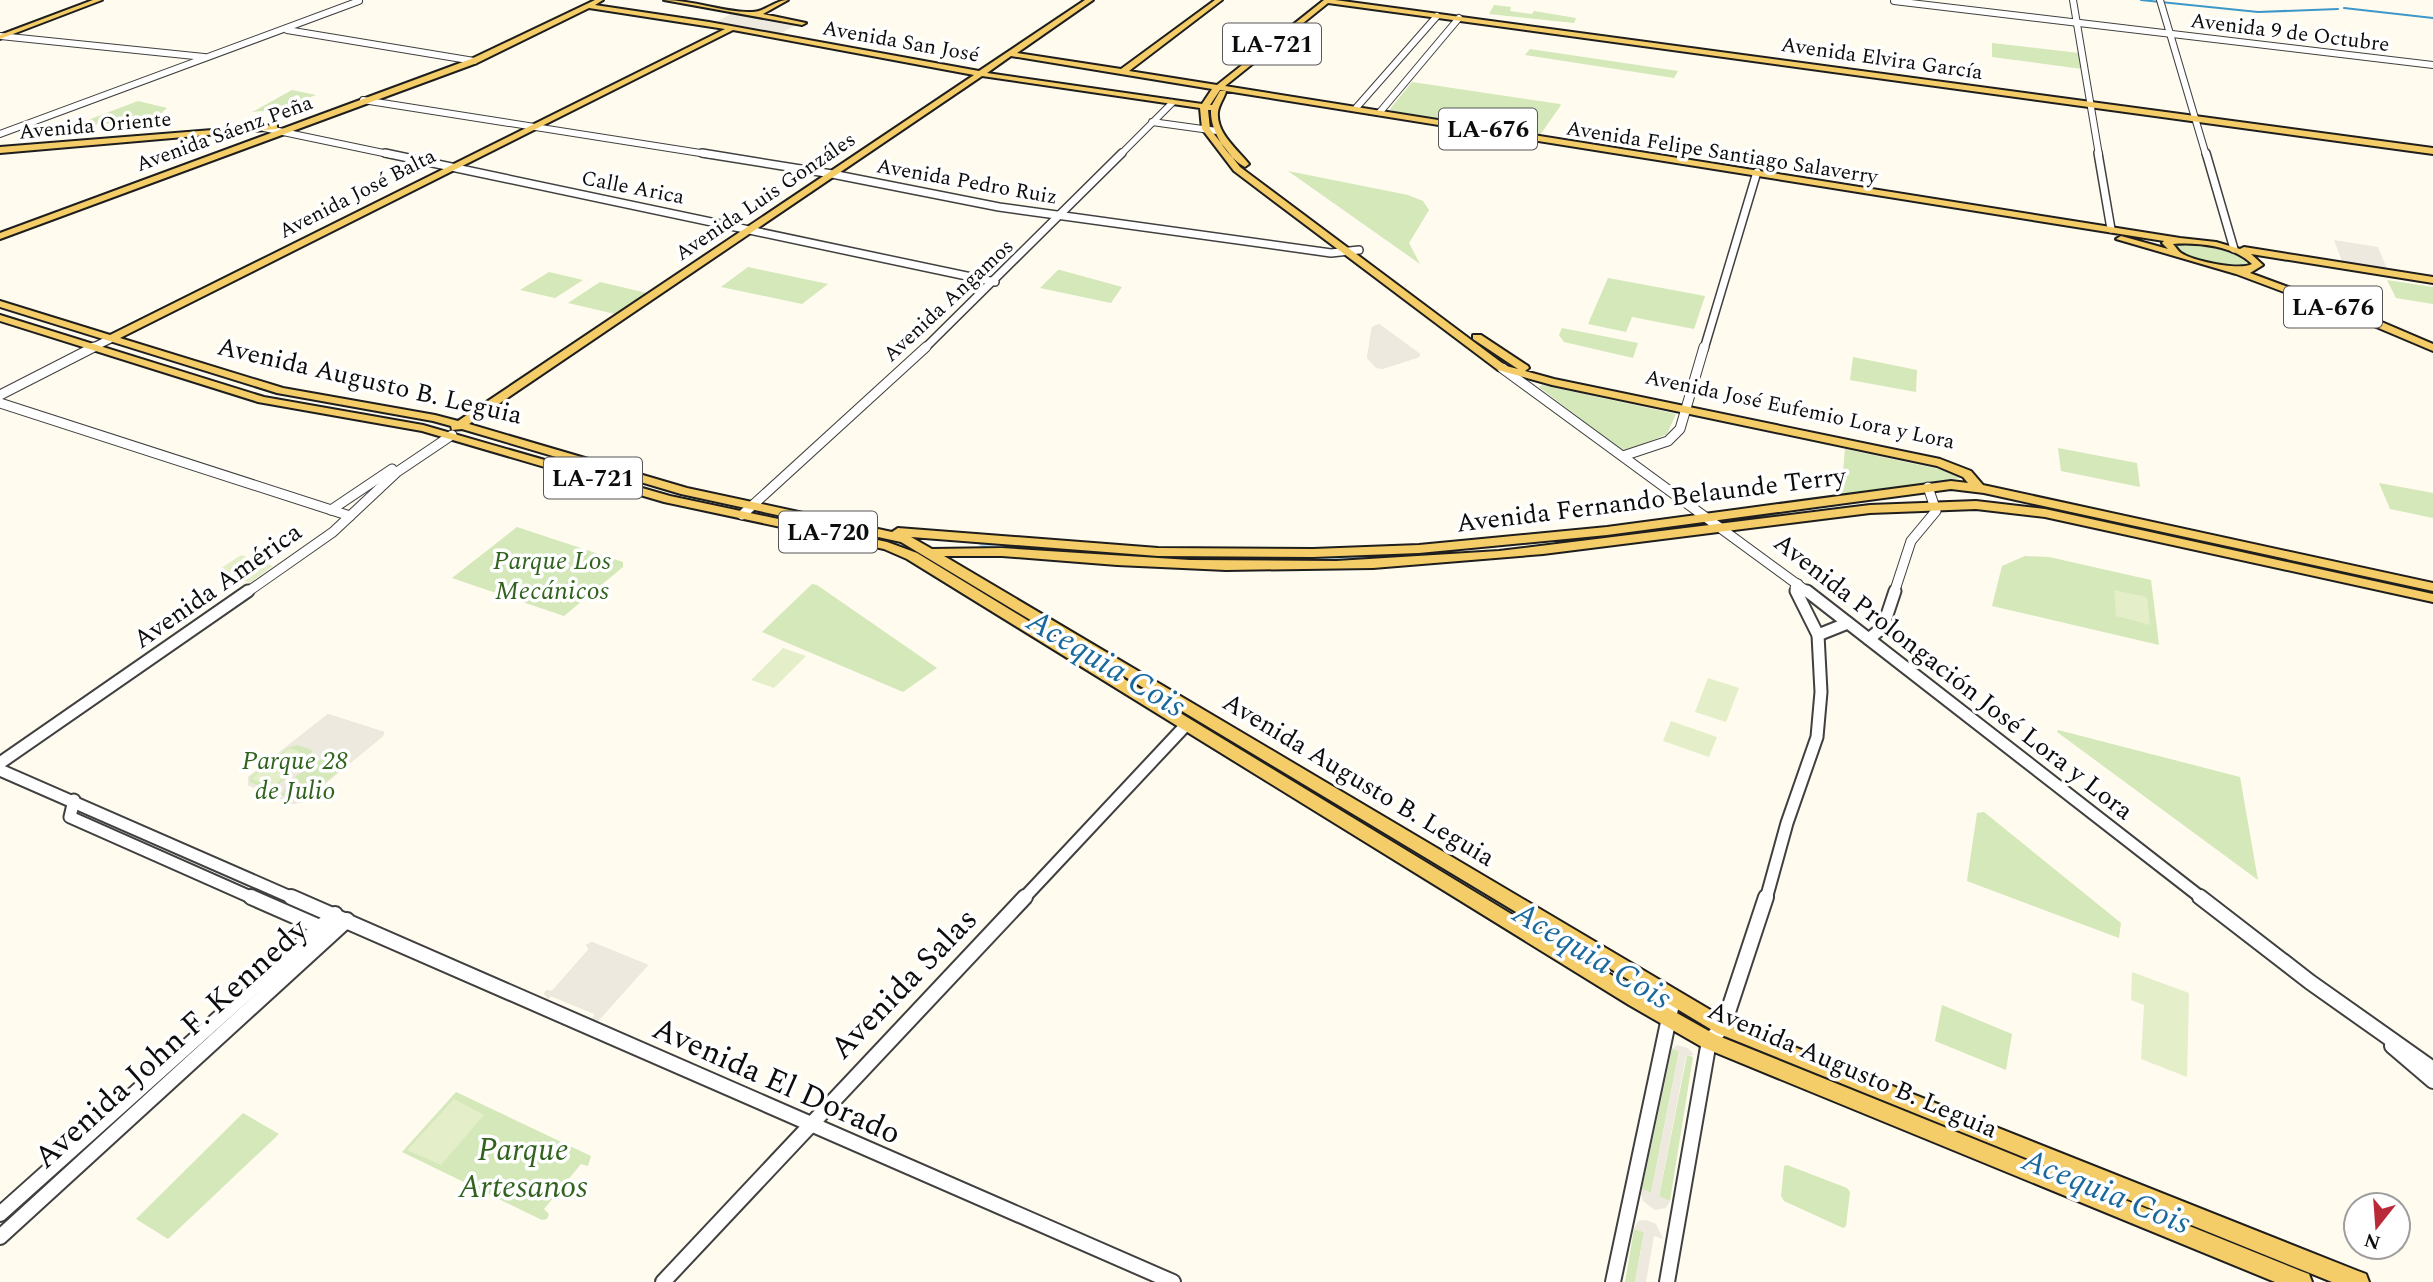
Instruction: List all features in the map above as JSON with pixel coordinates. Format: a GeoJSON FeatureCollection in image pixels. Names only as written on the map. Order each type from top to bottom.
{"type":"FeatureCollection","features":[{"type":"Feature","properties":{"kind":"main road"},"geometry":{"type":"LineString","coordinates":[[1,37],[99,0]]}},
{"type":"Feature","properties":{"kind":"main road","name":"Avenida Sáenz Peña"},"geometry":{"type":"LineString","coordinates":[[0,236],[471,60],[600,0]]}},
{"type":"Feature","properties":{"kind":"main road"},"geometry":{"type":"LineString","coordinates":[[667,0],[802,23],[777,36]]}},
{"type":"Feature","properties":{"kind":"main road"},"geometry":{"type":"LineString","coordinates":[[756,15],[785,0]]}},
{"type":"Feature","properties":{"kind":"main road","name":"Avenida Luis Gonzáles"},"geometry":{"type":"LineString","coordinates":[[449,434],[1090,0]]}},
{"type":"Feature","properties":{"kind":"main road"},"geometry":{"type":"LineString","coordinates":[[1117,72],[1210,0]]}},
{"type":"Feature","properties":{"kind":"main road"},"geometry":{"type":"LineString","coordinates":[[1117,72],[1219,0]]}},
{"type":"Feature","properties":{"kind":"main road","name":"Avenida Elvira García"},"geometry":{"type":"LineString","coordinates":[[1331,1],[2433,150]]}},
{"type":"Feature","properties":{"kind":"main road","name":"LA-721"},"geometry":{"type":"LineString","coordinates":[[1204,108],[1223,89],[1331,1]]}},
{"type":"Feature","properties":{"kind":"main road","name":"Avenida San José"},"geometry":{"type":"LineString","coordinates":[[588,4],[981,74],[1214,108]]}},
{"type":"Feature","properties":{"kind":"main road","name":"Avenida José Balta"},"geometry":{"type":"LineString","coordinates":[[107,338],[732,28]]}},
{"type":"Feature","properties":{"kind":"main road"},"geometry":{"type":"LineString","coordinates":[[1010,54],[1223,89]]}},
{"type":"Feature","properties":{"kind":"main road","name":"LA-721"},"geometry":{"type":"LineString","coordinates":[[1214,108],[1223,89]]}},
{"type":"Feature","properties":{"kind":"main road","name":"Avenida Felipe Santiago Salaverry"},"geometry":{"type":"LineString","coordinates":[[1223,89],[1356,108],[2048,222],[2177,254]]}},
{"type":"Feature","properties":{"kind":"main road","name":"Avenida Felipe Santiago Salaverry"},"geometry":{"type":"LineString","coordinates":[[1223,89],[2177,240]]}},
{"type":"Feature","properties":{"kind":"main road"},"geometry":{"type":"LineString","coordinates":[[1204,108],[1211,130]]}},
{"type":"Feature","properties":{"kind":"main road"},"geometry":{"type":"LineString","coordinates":[[1211,130],[1214,108]]}},
{"type":"Feature","properties":{"kind":"main road","name":"Avenida Oriente"},"geometry":{"type":"LineString","coordinates":[[0,150],[264,128],[317,117]]}},
{"type":"Feature","properties":{"kind":"main road","name":"Avenida José Eufemio Lora y Lora"},"geometry":{"type":"LineString","coordinates":[[1211,130],[1237,169],[1514,363],[1553,376],[1940,463],[1967,474],[1985,490]]}},
{"type":"Feature","properties":{"kind":"main road"},"geometry":{"type":"LineString","coordinates":[[2177,240],[2171,241],[2167,246],[2177,254]]}},
{"type":"Feature","properties":{"kind":"main road","name":"LA-676"},"geometry":{"type":"LineString","coordinates":[[2177,240],[2433,282]]}},
{"type":"Feature","properties":{"kind":"main road","name":"LA-676"},"geometry":{"type":"LineString","coordinates":[[2236,249],[2253,257],[2257,267],[2278,281],[2433,346]]}},
{"type":"Feature","properties":{"kind":"main road","name":"Avenida José Eufemio Lora y Lora"},"geometry":{"type":"LineString","coordinates":[[1353,251],[1502,368],[1552,382],[1687,407]]}},
{"type":"Feature","properties":{"kind":"main road","name":"LA-676"},"geometry":{"type":"LineString","coordinates":[[2177,254],[2366,319],[2433,346]]}},
{"type":"Feature","properties":{"kind":"main road","name":"LA-676"},"geometry":{"type":"LineString","coordinates":[[2232,271],[2257,267],[2267,261],[2294,261],[2433,282]]}},
{"type":"Feature","properties":{"kind":"main road","name":"Avenida Augusto B. Leguia"},"geometry":{"type":"LineString","coordinates":[[0,304],[221,374],[297,395],[462,425],[653,482],[753,505],[932,553],[1722,1027],[2358,1282]]}},
{"type":"Feature","properties":{"kind":"main road","name":"Avenida Augusto B. Leguia"},"geometry":{"type":"LineString","coordinates":[[0,318],[261,400],[449,434],[641,492],[742,515],[873,536],[912,556],[1667,1017],[1710,1040],[2301,1282]]}},
{"type":"Feature","properties":{"kind":"main road"},"geometry":{"type":"LineString","coordinates":[[207,382],[221,374]]}},
{"type":"Feature","properties":{"kind":"main road","name":"Avenida Fernando Belaunde Terry"},"geometry":{"type":"LineString","coordinates":[[873,536],[1157,552],[1313,553],[1496,543],[1708,519],[1951,485],[1985,490],[2433,587]]}},
{"type":"Feature","properties":{"kind":"main road"},"geometry":{"type":"LineString","coordinates":[[1985,490],[1996,506]]}},
{"type":"Feature","properties":{"kind":"main road","name":"Avenida Fernando Belaunde Terry"},"geometry":{"type":"LineString","coordinates":[[912,556],[972,551],[1156,563],[1344,565],[1501,555],[1906,505],[1996,506],[2045,513],[2433,598]]}},
{"type":"Feature","properties":{"kind":"street"},"geometry":{"type":"LineString","coordinates":[[351,0],[359,1]]}},
{"type":"Feature","properties":{"kind":"street","name":"Avenida 9 de Octubre"},"geometry":{"type":"LineString","coordinates":[[1904,0],[2433,64]]}},
{"type":"Feature","properties":{"kind":"street"},"geometry":{"type":"LineString","coordinates":[[2073,0],[2112,229]]}},
{"type":"Feature","properties":{"kind":"street"},"geometry":{"type":"LineString","coordinates":[[0,134],[359,1]]}},
{"type":"Feature","properties":{"kind":"street","name":"Avenida 9 de Octubre"},"geometry":{"type":"LineString","coordinates":[[1894,1],[2077,21]]}},
{"type":"Feature","properties":{"kind":"street"},"geometry":{"type":"LineString","coordinates":[[2161,2],[2236,249]]}},
{"type":"Feature","properties":{"kind":"street"},"geometry":{"type":"LineString","coordinates":[[1356,108],[1437,16]]}},
{"type":"Feature","properties":{"kind":"street"},"geometry":{"type":"LineString","coordinates":[[1380,112],[1459,18]]}},
{"type":"Feature","properties":{"kind":"street"},"geometry":{"type":"LineString","coordinates":[[284,29],[471,60]]}},
{"type":"Feature","properties":{"kind":"street"},"geometry":{"type":"LineString","coordinates":[[1,37],[207,57]]}},
{"type":"Feature","properties":{"kind":"street","name":"Avenida Pedro Ruiz"},"geometry":{"type":"LineString","coordinates":[[363,100],[832,174],[990,206],[1353,251]]}},
{"type":"Feature","properties":{"kind":"street","name":"Avenida Angamos"},"geometry":{"type":"LineString","coordinates":[[742,515],[995,282],[1171,103]]}},
{"type":"Feature","properties":{"kind":"street"},"geometry":{"type":"LineString","coordinates":[[1152,122],[1211,130]]}},
{"type":"Feature","properties":{"kind":"street","name":"Calle Arica"},"geometry":{"type":"LineString","coordinates":[[264,128],[995,282]]}},
{"type":"Feature","properties":{"kind":"street"},"geometry":{"type":"LineString","coordinates":[[1623,456],[1675,436],[1687,407],[1757,174]]}},
{"type":"Feature","properties":{"kind":"street","name":"Avenida José Balta"},"geometry":{"type":"LineString","coordinates":[[0,393],[107,338]]}},
{"type":"Feature","properties":{"kind":"street","name":"Avenida Prolongación José Lora y Lora"},"geometry":{"type":"LineString","coordinates":[[1502,368],[1798,584],[2372,1028],[2433,1081]]}},
{"type":"Feature","properties":{"kind":"street"},"geometry":{"type":"LineString","coordinates":[[0,403],[350,516]]}},
{"type":"Feature","properties":{"kind":"street","name":"Avenida América"},"geometry":{"type":"LineString","coordinates":[[331,510],[449,434]]}},
{"type":"Feature","properties":{"kind":"street","name":"Avenida América"},"geometry":{"type":"LineString","coordinates":[[0,763],[333,532],[397,472],[449,434]]}},
{"type":"Feature","properties":{"kind":"street"},"geometry":{"type":"LineString","coordinates":[[1869,639],[1883,627],[1911,541],[1933,516],[1934,505],[1928,487]]}},
{"type":"Feature","properties":{"kind":"street"},"geometry":{"type":"LineString","coordinates":[[1667,1282],[1710,1040],[1722,1027],[1759,923],[1787,823],[1817,737],[1821,692],[1818,635],[1795,588],[1798,584]]}},
{"type":"Feature","properties":{"kind":"street"},"geometry":{"type":"LineString","coordinates":[[1818,635],[1848,624]]}},
{"type":"Feature","properties":{"kind":"street","name":"Avenida Salas"},"geometry":{"type":"LineString","coordinates":[[663,1282],[808,1124],[1186,725]]}},
{"type":"Feature","properties":{"kind":"street","name":"Avenida El Dorado"},"geometry":{"type":"LineString","coordinates":[[0,770],[74,800],[1173,1282]]}},
{"type":"Feature","properties":{"kind":"street"},"geometry":{"type":"LineString","coordinates":[[74,800],[70,817],[326,930]]}},
{"type":"Feature","properties":{"kind":"street","name":"Avenida John F. Kennedy"},"geometry":{"type":"LineString","coordinates":[[0,1214],[326,930],[347,920]]}},
{"type":"Feature","properties":{"kind":"street","name":"Avenida John F. Kennedy"},"geometry":{"type":"LineString","coordinates":[[0,1237],[326,930]]}},
{"type":"Feature","properties":{"kind":"street"},"geometry":{"type":"LineString","coordinates":[[1612,1282],[1673,999]]}},
{"type":"Feature","properties":{"kind":"street","name":"Avenida Prolongación José Lora y Lora"},"geometry":{"type":"LineString","coordinates":[[2372,1028],[2433,1069]]}},
{"type":"Feature","properties":{"kind":"green space"},"geometry":{"type":"Polygon","coordinates":[[[1494,5],[1511,7],[1510,11],[1532,14],[1534,11],[1576,18],[1574,23],[1489,14],[1494,5]]]}},
{"type":"Feature","properties":{"kind":"green space"},"geometry":{"type":"Polygon","coordinates":[[[1992,43],[2079,53],[2082,69],[1992,57],[1992,43]]]}},
{"type":"Feature","properties":{"kind":"green space"},"geometry":{"type":"Polygon","coordinates":[[[1530,49],[1678,71],[1674,78],[1525,55],[1530,49]]]}},
{"type":"Feature","properties":{"kind":"green space"},"geometry":{"type":"Polygon","coordinates":[[[1412,82],[1561,105],[1540,135],[1392,111],[1390,109],[1412,82]]]}},
{"type":"Feature","properties":{"kind":"green space"},"geometry":{"type":"Polygon","coordinates":[[[292,90],[316,95],[279,110],[252,112],[292,90]]]}},
{"type":"Feature","properties":{"kind":"green space"},"geometry":{"type":"Polygon","coordinates":[[[138,101],[167,108],[152,121],[72,126],[138,101]]]}},
{"type":"Feature","properties":{"kind":"green space"},"geometry":{"type":"Polygon","coordinates":[[[1288,171],[1408,195],[1423,201],[1429,210],[1409,243],[1420,264],[1288,171]]]}},
{"type":"Feature","properties":{"kind":"green space"},"geometry":{"type":"Polygon","coordinates":[[[2172,243],[2228,250],[2253,263],[2236,268],[2215,264],[2175,250],[2172,243]]]}},
{"type":"Feature","properties":{"kind":"green space"},"geometry":{"type":"Polygon","coordinates":[[[748,267],[828,284],[802,304],[721,287],[748,267]]]}},
{"type":"Feature","properties":{"kind":"green space"},"geometry":{"type":"Polygon","coordinates":[[[1058,270],[1122,287],[1111,303],[1040,288],[1058,270]]]}},
{"type":"Feature","properties":{"kind":"green space"},"geometry":{"type":"Polygon","coordinates":[[[549,272],[583,280],[555,298],[520,290],[549,272]]]}},
{"type":"Feature","properties":{"kind":"green space"},"geometry":{"type":"Polygon","coordinates":[[[1608,278],[1705,296],[1694,329],[1632,317],[1626,332],[1588,324],[1608,278]]]}},
{"type":"Feature","properties":{"kind":"green space"},"geometry":{"type":"Polygon","coordinates":[[[2387,280],[2433,287],[2433,304],[2396,298],[2387,280]]]}},
{"type":"Feature","properties":{"kind":"green space"},"geometry":{"type":"Polygon","coordinates":[[[600,282],[647,293],[615,314],[568,303],[600,282]]]}},
{"type":"Feature","properties":{"kind":"green space"},"geometry":{"type":"Polygon","coordinates":[[[1379,324],[1420,354],[1419,357],[1382,369],[1367,358],[1372,327],[1379,324]]]}},
{"type":"Feature","properties":{"kind":"green space"},"geometry":{"type":"Polygon","coordinates":[[[1562,328],[1638,343],[1633,358],[1564,342],[1559,335],[1562,328]]]}},
{"type":"Feature","properties":{"kind":"green space"},"geometry":{"type":"Polygon","coordinates":[[[1853,357],[1917,370],[1916,392],[1850,380],[1853,357]]]}},
{"type":"Feature","properties":{"kind":"green space"},"geometry":{"type":"Polygon","coordinates":[[[1542,385],[1676,414],[1667,434],[1624,452],[1539,387],[1542,385]]]}},
{"type":"Feature","properties":{"kind":"green space"},"geometry":{"type":"Polygon","coordinates":[[[2058,448],[2137,463],[2140,487],[2061,471],[2058,448]]]}},
{"type":"Feature","properties":{"kind":"green space"},"geometry":{"type":"Polygon","coordinates":[[[1845,449],[1957,473],[1962,478],[1841,495],[1845,449]]]}},
{"type":"Feature","properties":{"kind":"green space"},"geometry":{"type":"Polygon","coordinates":[[[2379,483],[2433,493],[2433,518],[2390,509],[2379,483]]]}},
{"type":"Feature","properties":{"kind":"green space","name":"Parque Los Mecánicos"},"geometry":{"type":"Polygon","coordinates":[[[517,527],[623,562],[623,567],[564,616],[452,578],[517,527]]]}},
{"type":"Feature","properties":{"kind":"green space"},"geometry":{"type":"Polygon","coordinates":[[[2200,540],[2433,590],[2433,594],[2202,544],[2200,540]]]}},
{"type":"Feature","properties":{"kind":"green space"},"geometry":{"type":"Polygon","coordinates":[[[241,555],[273,566],[250,583],[217,571],[241,555]]]}},
{"type":"Feature","properties":{"kind":"green space"},"geometry":{"type":"Polygon","coordinates":[[[2025,556],[2049,557],[2151,580],[2159,645],[1992,606],[2002,566],[2025,556]]]}},
{"type":"Feature","properties":{"kind":"green space"},"geometry":{"type":"Polygon","coordinates":[[[812,584],[937,668],[903,692],[762,632],[812,584]]]}},
{"type":"Feature","properties":{"kind":"green space"},"geometry":{"type":"Polygon","coordinates":[[[2114,590],[2147,597],[2150,625],[2116,616],[2114,590]]]}},
{"type":"Feature","properties":{"kind":"green space"},"geometry":{"type":"Polygon","coordinates":[[[783,648],[806,656],[774,688],[751,680],[783,648]]]}},
{"type":"Feature","properties":{"kind":"green space"},"geometry":{"type":"Polygon","coordinates":[[[1708,678],[1739,688],[1726,722],[1695,712],[1708,678]]]}},
{"type":"Feature","properties":{"kind":"green space","name":"Parque 28 de Julio"},"geometry":{"type":"Polygon","coordinates":[[[328,714],[384,732],[383,736],[303,802],[292,804],[248,785],[248,777],[328,714]]]}},
{"type":"Feature","properties":{"kind":"green space"},"geometry":{"type":"Polygon","coordinates":[[[1671,721],[1717,737],[1709,757],[1663,741],[1671,721]]]}},
{"type":"Feature","properties":{"kind":"green space"},"geometry":{"type":"Polygon","coordinates":[[[2058,730],[2240,777],[2258,880],[2057,732],[2058,730]]]}},
{"type":"Feature","properties":{"kind":"green space"},"geometry":{"type":"Polygon","coordinates":[[[290,748],[309,756],[273,786],[251,779],[290,748]]]}},
{"type":"Feature","properties":{"kind":"green space"},"geometry":{"type":"Polygon","coordinates":[[[1984,812],[2121,923],[2119,938],[1967,881],[1977,813],[1984,812]]]}},
{"type":"Feature","properties":{"kind":"green space"},"geometry":{"type":"Polygon","coordinates":[[[592,942],[648,965],[598,1021],[592,1019],[595,1014],[551,996],[548,999],[544,994],[546,990],[552,991],[589,949],[586,945],[592,942]]]}},
{"type":"Feature","properties":{"kind":"green space"},"geometry":{"type":"Polygon","coordinates":[[[2132,972],[2189,993],[2187,1077],[2141,1059],[2144,1005],[2131,1000],[2132,972]]]}},
{"type":"Feature","properties":{"kind":"green space"},"geometry":{"type":"Polygon","coordinates":[[[1942,1005],[2012,1034],[2006,1070],[1935,1041],[1942,1005]]]}},
{"type":"Feature","properties":{"kind":"green space"},"geometry":{"type":"Polygon","coordinates":[[[1672,1049],[1679,1051],[1651,1193],[1642,1189],[1672,1049]]]}},
{"type":"Feature","properties":{"kind":"green space"},"geometry":{"type":"Polygon","coordinates":[[[1687,1055],[1693,1057],[1670,1201],[1659,1197],[1687,1055]]]}},
{"type":"Feature","properties":{"kind":"green space","name":"Parque Artesanos"},"geometry":{"type":"Polygon","coordinates":[[[456,1092],[591,1156],[588,1166],[581,1164],[544,1209],[549,1214],[547,1219],[542,1220],[402,1152],[456,1092]]]}},
{"type":"Feature","properties":{"kind":"green space"},"geometry":{"type":"Polygon","coordinates":[[[454,1099],[484,1115],[441,1165],[407,1150],[454,1099]]]}},
{"type":"Feature","properties":{"kind":"green space"},"geometry":{"type":"Polygon","coordinates":[[[243,1113],[279,1134],[168,1239],[136,1219],[243,1113]]]}},
{"type":"Feature","properties":{"kind":"green space"},"geometry":{"type":"Polygon","coordinates":[[[1784,1166],[1847,1188],[1850,1192],[1846,1226],[1843,1228],[1784,1201],[1781,1196],[1784,1166]]]}},
{"type":"Feature","properties":{"kind":"green space"},"geometry":{"type":"Polygon","coordinates":[[[1634,1229],[1644,1232],[1635,1282],[1625,1282],[1634,1229]]]}},
{"type":"Feature","properties":{"kind":"shaded area"},"geometry":{"type":"Polygon","coordinates":[[[733,13],[798,24],[779,34],[714,23],[733,13]]]}},
{"type":"Feature","properties":{"kind":"shaded area"},"geometry":{"type":"Polygon","coordinates":[[[2334,240],[2378,247],[2387,269],[2342,261],[2334,240]]]}},
{"type":"Feature","properties":{"kind":"shaded area"},"geometry":{"type":"Polygon","coordinates":[[[1379,324],[1420,354],[1419,357],[1382,369],[1376,368],[1367,358],[1372,327],[1379,324]]]}},
{"type":"Feature","properties":{"kind":"shaded area"},"geometry":{"type":"Polygon","coordinates":[[[328,714],[384,732],[383,736],[303,802],[292,804],[248,785],[248,777],[328,714]],[[297,745],[288,748],[250,777],[250,782],[267,789],[279,784],[311,757],[312,750],[297,745]],[[328,757],[315,762],[295,777],[281,795],[296,801],[307,798],[343,767],[343,763],[328,757]]]}},
{"type":"Feature","properties":{"kind":"shaded area"},"geometry":{"type":"Polygon","coordinates":[[[592,942],[648,965],[598,1021],[592,1019],[595,1014],[551,996],[548,999],[544,994],[546,990],[552,991],[589,949],[586,945],[592,942]]]}},
{"type":"Feature","properties":{"kind":"shaded area"},"geometry":{"type":"Polygon","coordinates":[[[1677,1045],[1688,1048],[1694,1055],[1686,1056],[1659,1196],[1670,1201],[1666,1208],[1655,1210],[1643,1201],[1641,1193],[1642,1189],[1651,1193],[1679,1052],[1672,1049],[1677,1045]]]}},
{"type":"Feature","properties":{"kind":"shaded area"},"geometry":{"type":"Polygon","coordinates":[[[1646,1220],[1656,1224],[1663,1239],[1654,1236],[1646,1282],[1635,1282],[1644,1232],[1634,1229],[1638,1221],[1646,1220]]]}},
{"type":"Feature","properties":{"kind":"waterway"},"geometry":{"type":"LineString","coordinates":[[2141,0],[2258,12],[2338,9]]}},
{"type":"Feature","properties":{"kind":"waterway"},"geometry":{"type":"LineString","coordinates":[[2344,8],[2433,18]]}},
{"type":"Feature","properties":{"kind":"waterway"},"geometry":{"type":"LineString","coordinates":[[983,543],[1138,554]]}},
{"type":"Feature","properties":{"kind":"waterway"},"geometry":{"type":"LineString","coordinates":[[1175,556],[1412,555]]}},
{"type":"Feature","properties":{"kind":"waterway","name":"Acequia Cois"},"geometry":{"type":"LineString","coordinates":[[1730,1037],[2092,1185]]}}]}
